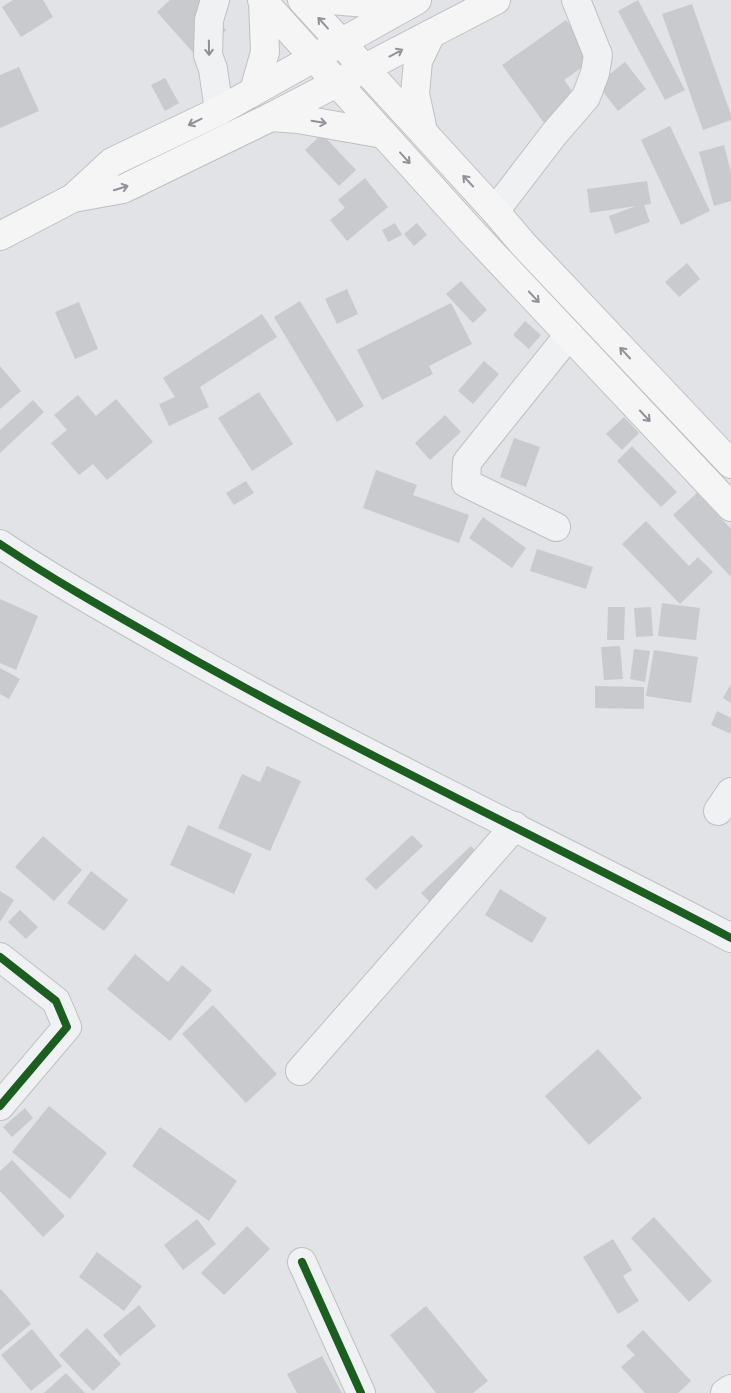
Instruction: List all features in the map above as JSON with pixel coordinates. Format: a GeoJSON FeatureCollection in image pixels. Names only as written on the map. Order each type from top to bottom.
{"type":"FeatureCollection","features":[{"type":"Feature","properties":{"kind":"main road"},"geometry":{"type":"LineString","coordinates":[[254,91],[265,52],[262,0]]}},
{"type":"Feature","properties":{"kind":"main road"},"geometry":{"type":"LineString","coordinates":[[262,0],[472,232],[731,507]]}},
{"type":"Feature","properties":{"kind":"main road"},"geometry":{"type":"LineString","coordinates":[[302,0],[524,244],[731,464]]}},
{"type":"Feature","properties":{"kind":"main road"},"geometry":{"type":"LineString","coordinates":[[331,0],[378,4],[414,2]]}},
{"type":"Feature","properties":{"kind":"main road"},"geometry":{"type":"LineString","coordinates":[[74,198],[123,189],[337,84],[496,0]]}},
{"type":"Feature","properties":{"kind":"main road"},"geometry":{"type":"LineString","coordinates":[[0,236],[74,198],[112,162],[219,110],[414,2]]}},
{"type":"Feature","properties":{"kind":"main road"},"geometry":{"type":"LineString","coordinates":[[424,133],[415,94],[418,61],[431,34]]}},
{"type":"Feature","properties":{"kind":"main road"},"geometry":{"type":"LineString","coordinates":[[271,117],[298,119],[383,134]]}},
{"type":"Feature","properties":{"kind":"street"},"geometry":{"type":"LineString","coordinates":[[215,0],[209,20],[208,55],[213,69],[219,110]]}},
{"type":"Feature","properties":{"kind":"street"},"geometry":{"type":"LineString","coordinates":[[495,211],[554,134],[586,97],[595,73],[598,55],[576,0]]}},
{"type":"Feature","properties":{"kind":"street"},"geometry":{"type":"LineString","coordinates":[[556,527],[466,483],[467,462],[569,335]]}},
{"type":"Feature","properties":{"kind":"street"},"geometry":{"type":"LineString","coordinates":[[0,544],[115,614],[261,697],[731,938]]}},
{"type":"Feature","properties":{"kind":"street"},"geometry":{"type":"LineString","coordinates":[[300,1071],[515,826]]}},
{"type":"Feature","properties":{"kind":"street"},"geometry":{"type":"LineString","coordinates":[[0,957],[56,1001],[67,1027],[0,1106]]}},
{"type":"Feature","properties":{"kind":"street"},"geometry":{"type":"LineString","coordinates":[[302,1262],[361,1393]]}},
{"type":"Feature","properties":{"kind":"street"},"geometry":{"type":"LineString","coordinates":[[724,1393],[731,1390]]}},
{"type":"Feature","properties":{"kind":"building"},"geometry":{"type":"Polygon","coordinates":[[[13,0],[43,0],[53,17],[21,37],[2,7],[13,0]]]}},
{"type":"Feature","properties":{"kind":"building"},"geometry":{"type":"Polygon","coordinates":[[[170,0],[199,0],[226,30],[197,57],[157,12],[170,0]]]}},
{"type":"Feature","properties":{"kind":"building"},"geometry":{"type":"Polygon","coordinates":[[[638,0],[685,90],[665,100],[618,11],[638,0]]]}},
{"type":"Feature","properties":{"kind":"building"},"geometry":{"type":"Polygon","coordinates":[[[692,4],[731,115],[731,120],[703,130],[662,14],[692,4]]]}},
{"type":"Feature","properties":{"kind":"building"},"geometry":{"type":"Polygon","coordinates":[[[566,20],[594,59],[564,80],[578,99],[544,123],[502,65],[566,20]]]}},
{"type":"Feature","properties":{"kind":"building"},"geometry":{"type":"Polygon","coordinates":[[[625,62],[646,89],[618,111],[597,84],[625,62]]]}},
{"type":"Feature","properties":{"kind":"building"},"geometry":{"type":"Polygon","coordinates":[[[19,67],[39,111],[0,128],[0,75],[19,67]]]}},
{"type":"Feature","properties":{"kind":"building"},"geometry":{"type":"Polygon","coordinates":[[[165,78],[179,103],[165,111],[151,85],[165,78]]]}},
{"type":"Feature","properties":{"kind":"building"},"geometry":{"type":"Polygon","coordinates":[[[670,126],[710,211],[681,225],[641,140],[670,126]]]}},
{"type":"Feature","properties":{"kind":"building"},"geometry":{"type":"Polygon","coordinates":[[[322,134],[356,170],[339,186],[305,150],[322,134]]]}},
{"type":"Feature","properties":{"kind":"building"},"geometry":{"type":"Polygon","coordinates":[[[724,145],[731,172],[731,201],[714,206],[699,152],[724,145]]]}},
{"type":"Feature","properties":{"kind":"building"},"geometry":{"type":"Polygon","coordinates":[[[365,178],[388,207],[347,241],[330,220],[345,208],[338,200],[365,178]]]}},
{"type":"Feature","properties":{"kind":"building"},"geometry":{"type":"Polygon","coordinates":[[[647,181],[651,204],[644,205],[650,222],[615,234],[609,216],[636,206],[590,213],[587,189],[647,181]]]}},
{"type":"Feature","properties":{"kind":"building"},"geometry":{"type":"Polygon","coordinates":[[[395,223],[402,235],[388,242],[382,230],[395,223]]]}},
{"type":"Feature","properties":{"kind":"building"},"geometry":{"type":"Polygon","coordinates":[[[417,223],[427,235],[414,246],[404,234],[417,223]]]}},
{"type":"Feature","properties":{"kind":"building"},"geometry":{"type":"Polygon","coordinates":[[[687,263],[700,279],[679,297],[665,282],[687,263]]]}},
{"type":"Feature","properties":{"kind":"building"},"geometry":{"type":"Polygon","coordinates":[[[461,281],[487,310],[473,323],[446,294],[461,281]]]}},
{"type":"Feature","properties":{"kind":"building"},"geometry":{"type":"Polygon","coordinates":[[[347,289],[358,314],[337,324],[325,299],[347,289]]]}},
{"type":"Feature","properties":{"kind":"building"},"geometry":{"type":"Polygon","coordinates":[[[300,301],[364,406],[337,422],[274,317],[300,301]]]}},
{"type":"Feature","properties":{"kind":"building"},"geometry":{"type":"Polygon","coordinates":[[[79,302],[98,349],[75,359],[55,312],[79,302]]]}},
{"type":"Feature","properties":{"kind":"building"},"geometry":{"type":"Polygon","coordinates":[[[451,303],[472,344],[429,366],[433,374],[382,400],[357,350],[451,303]]]}},
{"type":"Feature","properties":{"kind":"building"},"geometry":{"type":"Polygon","coordinates":[[[262,314],[277,337],[200,387],[209,407],[169,426],[159,404],[175,397],[163,378],[262,314]]]}},
{"type":"Feature","properties":{"kind":"building"},"geometry":{"type":"Polygon","coordinates":[[[525,321],[541,335],[529,349],[513,335],[525,321]]]}},
{"type":"Feature","properties":{"kind":"building"},"geometry":{"type":"Polygon","coordinates":[[[484,361],[499,374],[473,404],[458,391],[484,361]]]}},
{"type":"Feature","properties":{"kind":"building"},"geometry":{"type":"Polygon","coordinates":[[[0,366],[21,391],[0,409],[0,366]]]}},
{"type":"Feature","properties":{"kind":"building"},"geometry":{"type":"Polygon","coordinates":[[[259,392],[293,444],[252,471],[218,418],[259,392]]]}},
{"type":"Feature","properties":{"kind":"building"},"geometry":{"type":"Polygon","coordinates":[[[78,395],[96,416],[116,399],[153,442],[107,480],[93,464],[79,475],[51,443],[67,430],[54,415],[78,395]]]}},
{"type":"Feature","properties":{"kind":"building"},"geometry":{"type":"Polygon","coordinates":[[[33,400],[44,412],[0,453],[0,430],[33,400]]]}},
{"type":"Feature","properties":{"kind":"building"},"geometry":{"type":"Polygon","coordinates":[[[445,415],[461,432],[430,460],[415,443],[445,415]]]}},
{"type":"Feature","properties":{"kind":"building"},"geometry":{"type":"Polygon","coordinates":[[[624,417],[639,433],[622,450],[606,434],[624,417]]]}},
{"type":"Feature","properties":{"kind":"building"},"geometry":{"type":"Polygon","coordinates":[[[514,438],[540,447],[526,487],[500,477],[514,438]]]}},
{"type":"Feature","properties":{"kind":"building"},"geometry":{"type":"Polygon","coordinates":[[[632,446],[677,492],[661,507],[617,461],[632,446]]]}},
{"type":"Feature","properties":{"kind":"building"},"geometry":{"type":"Polygon","coordinates":[[[376,470],[417,485],[413,495],[469,515],[459,543],[363,508],[376,470]]]}},
{"type":"Feature","properties":{"kind":"building"},"geometry":{"type":"Polygon","coordinates":[[[246,481],[254,493],[234,505],[226,493],[246,481]]]}},
{"type":"Feature","properties":{"kind":"building"},"geometry":{"type":"Polygon","coordinates":[[[697,493],[731,529],[731,577],[673,515],[697,493]]]}},
{"type":"Feature","properties":{"kind":"building"},"geometry":{"type":"Polygon","coordinates":[[[483,517],[526,548],[512,568],[469,538],[483,517]]]}},
{"type":"Feature","properties":{"kind":"building"},"geometry":{"type":"Polygon","coordinates":[[[646,521],[689,566],[698,557],[713,572],[680,604],[622,544],[646,521]]]}},
{"type":"Feature","properties":{"kind":"building"},"geometry":{"type":"Polygon","coordinates":[[[537,549],[593,567],[586,589],[530,571],[537,549]]]}},
{"type":"Feature","properties":{"kind":"building"},"geometry":{"type":"Polygon","coordinates":[[[0,599],[38,616],[16,670],[0,663],[0,599]]]}},
{"type":"Feature","properties":{"kind":"building"},"geometry":{"type":"Polygon","coordinates":[[[662,603],[700,608],[696,640],[658,636],[662,603]]]}},
{"type":"Feature","properties":{"kind":"building"},"geometry":{"type":"Polygon","coordinates":[[[608,607],[625,607],[624,640],[607,640],[608,607]]]}},
{"type":"Feature","properties":{"kind":"building"},"geometry":{"type":"Polygon","coordinates":[[[651,607],[653,636],[636,637],[634,608],[651,607]]]}},
{"type":"Feature","properties":{"kind":"building"},"geometry":{"type":"Polygon","coordinates":[[[620,646],[623,679],[604,680],[601,647],[620,646]]]}},
{"type":"Feature","properties":{"kind":"building"},"geometry":{"type":"Polygon","coordinates":[[[634,649],[650,651],[645,682],[630,679],[634,649]]]}},
{"type":"Feature","properties":{"kind":"building"},"geometry":{"type":"Polygon","coordinates":[[[654,650],[698,657],[691,703],[646,696],[654,650]]]}},
{"type":"Feature","properties":{"kind":"building"},"geometry":{"type":"Polygon","coordinates":[[[0,668],[20,679],[9,699],[0,694],[0,668]]]}},
{"type":"Feature","properties":{"kind":"building"},"geometry":{"type":"Polygon","coordinates":[[[731,684],[731,703],[723,698],[731,684]]]}},
{"type":"Feature","properties":{"kind":"building"},"geometry":{"type":"Polygon","coordinates":[[[595,686],[644,687],[644,709],[595,708],[595,686]]]}},
{"type":"Feature","properties":{"kind":"building"},"geometry":{"type":"Polygon","coordinates":[[[717,711],[731,718],[731,734],[711,725],[717,711]]]}},
{"type":"Feature","properties":{"kind":"building"},"geometry":{"type":"Polygon","coordinates":[[[267,766],[301,781],[270,851],[218,828],[242,774],[260,782],[267,766]]]}},
{"type":"Feature","properties":{"kind":"building"},"geometry":{"type":"Polygon","coordinates":[[[188,825],[252,854],[234,894],[170,865],[188,825]]]}},
{"type":"Feature","properties":{"kind":"building"},"geometry":{"type":"Polygon","coordinates":[[[412,835],[423,846],[376,890],[365,879],[412,835]]]}},
{"type":"Feature","properties":{"kind":"building"},"geometry":{"type":"Polygon","coordinates":[[[43,836],[82,870],[54,901],[15,867],[43,836]]]}},
{"type":"Feature","properties":{"kind":"building"},"geometry":{"type":"Polygon","coordinates":[[[471,846],[483,860],[434,906],[421,893],[471,846]]]}},
{"type":"Feature","properties":{"kind":"building"},"geometry":{"type":"Polygon","coordinates":[[[91,871],[128,900],[104,931],[67,903],[91,871]]]}},
{"type":"Feature","properties":{"kind":"building"},"geometry":{"type":"Polygon","coordinates":[[[500,889],[547,918],[532,943],[485,915],[500,889]]]}},
{"type":"Feature","properties":{"kind":"building"},"geometry":{"type":"Polygon","coordinates":[[[0,891],[14,900],[0,922],[0,891]]]}},
{"type":"Feature","properties":{"kind":"building"},"geometry":{"type":"Polygon","coordinates":[[[20,910],[38,927],[26,939],[8,922],[20,910]]]}},
{"type":"Feature","properties":{"kind":"building"},"geometry":{"type":"Polygon","coordinates":[[[135,954],[168,982],[182,965],[212,990],[170,1041],[107,989],[135,954]]]}},
{"type":"Feature","properties":{"kind":"building"},"geometry":{"type":"Polygon","coordinates":[[[213,1005],[277,1074],[246,1103],[182,1034],[213,1005]]]}},
{"type":"Feature","properties":{"kind":"building"},"geometry":{"type":"Polygon","coordinates":[[[598,1049],[642,1098],[589,1145],[545,1096],[598,1049]]]}},
{"type":"Feature","properties":{"kind":"building"},"geometry":{"type":"Polygon","coordinates":[[[49,1106],[107,1153],[70,1199],[12,1152],[49,1106]]]}},
{"type":"Feature","properties":{"kind":"building"},"geometry":{"type":"Polygon","coordinates":[[[25,1108],[33,1118],[12,1137],[3,1127],[25,1108]]]}},
{"type":"Feature","properties":{"kind":"building"},"geometry":{"type":"Polygon","coordinates":[[[160,1127],[237,1181],[209,1221],[132,1166],[160,1127]]]}},
{"type":"Feature","properties":{"kind":"building"},"geometry":{"type":"Polygon","coordinates":[[[12,1160],[65,1216],[43,1237],[0,1191],[0,1171],[12,1160]]]}},
{"type":"Feature","properties":{"kind":"building"},"geometry":{"type":"Polygon","coordinates":[[[654,1217],[712,1281],[689,1302],[631,1238],[654,1217]]]}},
{"type":"Feature","properties":{"kind":"building"},"geometry":{"type":"Polygon","coordinates":[[[197,1219],[216,1244],[183,1270],[164,1245],[197,1219]]]}},
{"type":"Feature","properties":{"kind":"building"},"geometry":{"type":"Polygon","coordinates":[[[247,1226],[270,1249],[224,1295],[201,1273],[247,1226]]]}},
{"type":"Feature","properties":{"kind":"building"},"geometry":{"type":"Polygon","coordinates":[[[613,1239],[632,1270],[623,1276],[639,1301],[618,1314],[583,1257],[613,1239]]]}},
{"type":"Feature","properties":{"kind":"building"},"geometry":{"type":"Polygon","coordinates":[[[97,1252],[142,1286],[124,1311],[79,1277],[97,1252]]]}},
{"type":"Feature","properties":{"kind":"building"},"geometry":{"type":"Polygon","coordinates":[[[0,1290],[31,1324],[0,1350],[0,1290]]]}},
{"type":"Feature","properties":{"kind":"building"},"geometry":{"type":"Polygon","coordinates":[[[139,1305],[156,1326],[120,1356],[103,1335],[139,1305]]]}},
{"type":"Feature","properties":{"kind":"building"},"geometry":{"type":"Polygon","coordinates":[[[426,1306],[488,1381],[473,1393],[436,1393],[390,1335],[426,1306]]]}},
{"type":"Feature","properties":{"kind":"building"},"geometry":{"type":"Polygon","coordinates":[[[87,1328],[121,1364],[93,1391],[59,1355],[87,1328]]]}},
{"type":"Feature","properties":{"kind":"building"},"geometry":{"type":"Polygon","coordinates":[[[32,1329],[62,1366],[31,1391],[1,1355],[32,1329]]]}},
{"type":"Feature","properties":{"kind":"building"},"geometry":{"type":"Polygon","coordinates":[[[643,1330],[691,1381],[678,1393],[645,1393],[621,1367],[635,1355],[626,1346],[643,1330]]]}},
{"type":"Feature","properties":{"kind":"building"},"geometry":{"type":"Polygon","coordinates":[[[322,1356],[342,1393],[297,1393],[287,1374],[322,1356]]]}},
{"type":"Feature","properties":{"kind":"building"},"geometry":{"type":"Polygon","coordinates":[[[66,1373],[85,1393],[44,1393],[66,1373]]]}},
{"type":"Feature","properties":{"kind":"cycle path"},"geometry":{"type":"LineString","coordinates":[[0,544],[85,597],[310,723],[731,938]]}},
{"type":"Feature","properties":{"kind":"cycle path"},"geometry":{"type":"LineString","coordinates":[[0,957],[56,1001],[67,1027],[0,1106]]}},
{"type":"Feature","properties":{"kind":"cycle path"},"geometry":{"type":"LineString","coordinates":[[302,1262],[361,1393]]}}]}
